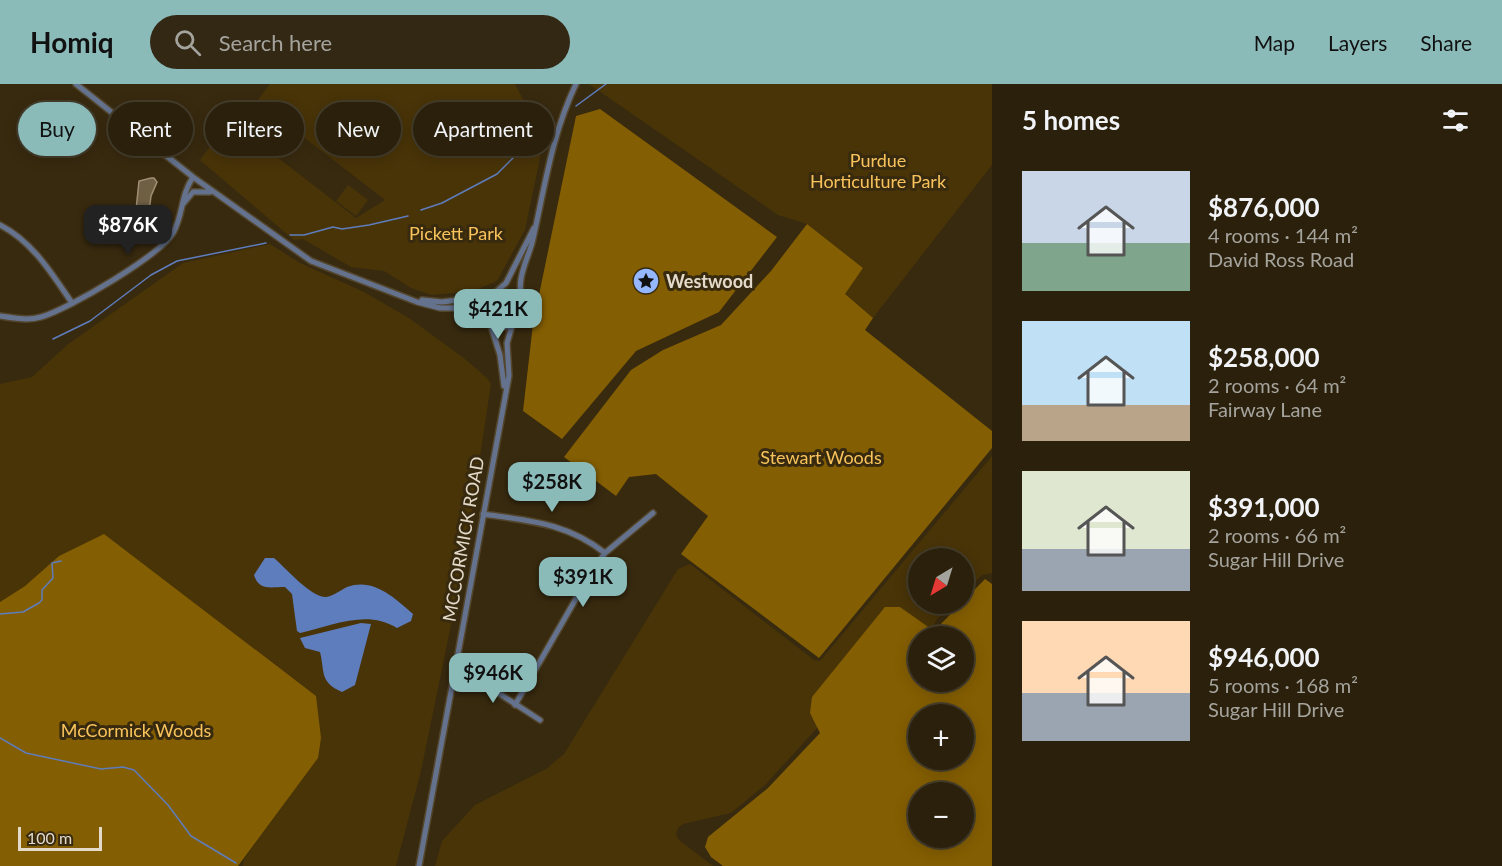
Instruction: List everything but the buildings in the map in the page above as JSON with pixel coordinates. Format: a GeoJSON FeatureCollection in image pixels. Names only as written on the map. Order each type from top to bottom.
{"type":"FeatureCollection","features":[{"type":"Feature","properties":{"kind":"street"},"geometry":{"type":"LineString","coordinates":[[76,84],[193,177],[311,261],[440,308],[469,308],[485,315],[498,328],[512,326],[521,314],[520,282],[534,237],[551,152],[576,84]]}},
{"type":"Feature","properties":{"kind":"street"},"geometry":{"type":"LineString","coordinates":[[0,316],[42,317],[72,303],[135,266],[165,243],[179,221],[182,198],[193,177]]}},
{"type":"Feature","properties":{"kind":"street"},"geometry":{"type":"LineString","coordinates":[[182,205],[189,196],[198,191],[216,194]]}},
{"type":"Feature","properties":{"kind":"street"},"geometry":{"type":"LineString","coordinates":[[0,225],[34,251],[72,303]]}},
{"type":"Feature","properties":{"kind":"street"},"geometry":{"type":"LineString","coordinates":[[403,296],[442,302],[491,296],[498,292],[508,280],[534,228]]}},
{"type":"Feature","properties":{"kind":"street"},"geometry":{"type":"LineString","coordinates":[[498,292],[513,295],[520,303]]}},
{"type":"Feature","properties":{"kind":"street"},"geometry":{"type":"LineString","coordinates":[[485,315],[485,305],[491,296]]}},
{"type":"Feature","properties":{"kind":"street","name":"MCCORMICK ROAD"},"geometry":{"type":"LineString","coordinates":[[490,322],[500,355],[505,394]]}},
{"type":"Feature","properties":{"kind":"street","name":"MCCORMICK ROAD"},"geometry":{"type":"LineString","coordinates":[[419,866],[509,376],[507,343],[512,326]]}},
{"type":"Feature","properties":{"kind":"street"},"geometry":{"type":"LineString","coordinates":[[515,705],[589,576],[605,554],[654,513]]}},
{"type":"Feature","properties":{"kind":"street"},"geometry":{"type":"LineString","coordinates":[[483,514],[568,530],[588,540],[605,554]]}},
{"type":"Feature","properties":{"kind":"street"},"geometry":{"type":"LineString","coordinates":[[455,668],[461,669],[540,720]]}},
{"type":"Feature","properties":{"kind":"green space","name":"Pickett Park"},"geometry":{"type":"Polygon","coordinates":[[[270,84],[515,84],[524,102],[413,102],[413,156],[540,156],[525,230],[497,281],[473,291],[432,295],[411,288],[384,271],[351,267],[303,239],[294,240],[200,160],[205,153],[205,156],[276,156],[356,218],[385,200],[328,156],[401,156],[401,102],[316,102],[316,147],[304,137],[304,102],[257,101],[270,84]]]}},
{"type":"Feature","properties":{"kind":"green space","name":"Purdue Horticulture Park"},"geometry":{"type":"Polygon","coordinates":[[[589,84],[992,84],[992,165],[873,318],[844,294],[863,268],[807,224],[778,215],[589,84]]]}},
{"type":"Feature","properties":{"kind":"green space"},"geometry":{"type":"Polygon","coordinates":[[[600,109],[777,237],[719,312],[636,351],[562,439],[523,411],[533,324],[576,116],[600,109]]]}},
{"type":"Feature","properties":{"kind":"green space"},"geometry":{"type":"Polygon","coordinates":[[[348,185],[368,200],[356,216],[336,201],[348,185]]]}},
{"type":"Feature","properties":{"kind":"green space","name":"Stewart Woods"},"geometry":{"type":"Polygon","coordinates":[[[807,224],[863,268],[845,294],[873,318],[865,330],[992,431],[992,448],[819,658],[681,554],[708,516],[656,474],[629,477],[616,496],[564,457],[631,370],[663,350],[721,325],[771,271],[807,224]]]}},
{"type":"Feature","properties":{"kind":"green space"},"geometry":{"type":"Polygon","coordinates":[[[270,244],[300,263],[364,292],[409,318],[465,359],[491,384],[465,557],[421,771],[396,866],[243,866],[244,859],[318,758],[91,543],[59,556],[25,586],[0,602],[0,384],[32,377],[67,345],[183,263],[270,244]]]}},
{"type":"Feature","properties":{"kind":"green space"},"geometry":{"type":"Polygon","coordinates":[[[498,298],[508,298],[515,305],[515,315],[508,322],[498,322],[491,315],[491,305],[498,298]]]}},
{"type":"Feature","properties":{"kind":"green space"},"geometry":{"type":"Polygon","coordinates":[[[992,456],[992,573],[982,575],[974,583],[974,548],[915,548],[992,456]]]}},
{"type":"Feature","properties":{"kind":"green space","name":"McCormick Woods"},"geometry":{"type":"Polygon","coordinates":[[[104,534],[316,696],[321,738],[318,758],[238,866],[0,866],[0,602],[25,586],[59,556],[104,534]]]}},
{"type":"Feature","properties":{"kind":"green space"},"geometry":{"type":"Polygon","coordinates":[[[908,556],[908,614],[942,614],[933,626],[908,626],[908,645],[819,726],[765,785],[731,813],[683,824],[678,828],[676,834],[679,840],[713,866],[435,866],[442,841],[475,805],[546,769],[564,754],[678,569],[690,564],[814,660],[820,661],[908,556]]]}},
{"type":"Feature","properties":{"kind":"green space"},"geometry":{"type":"Polygon","coordinates":[[[985,579],[992,584],[992,866],[723,866],[711,857],[705,847],[708,837],[768,788],[820,733],[810,713],[812,697],[885,607],[900,607],[927,626],[908,626],[908,692],[974,692],[974,626],[939,626],[951,614],[974,614],[974,590],[985,579]]]}},
{"type":"Feature","properties":{"kind":"water"},"geometry":{"type":"Polygon","coordinates":[[[265,558],[274,558],[305,587],[320,596],[326,597],[357,585],[375,587],[391,596],[413,614],[411,621],[397,628],[385,622],[361,619],[300,633],[297,631],[292,594],[285,587],[266,587],[256,580],[254,575],[265,558]]]}},
{"type":"Feature","properties":{"kind":"water"},"geometry":{"type":"Polygon","coordinates":[[[361,623],[371,624],[355,685],[342,692],[326,680],[320,652],[305,648],[300,638],[361,623]]]}},
{"type":"Feature","properties":{"kind":"waterway"},"geometry":{"type":"LineString","coordinates":[[576,106],[606,84]]}},
{"type":"Feature","properties":{"kind":"waterway"},"geometry":{"type":"LineString","coordinates":[[421,210],[442,203],[497,174],[515,156]]}},
{"type":"Feature","properties":{"kind":"waterway"},"geometry":{"type":"LineString","coordinates":[[290,235],[304,235],[333,227],[342,229],[369,225],[408,216]]}},
{"type":"Feature","properties":{"kind":"waterway"},"geometry":{"type":"LineString","coordinates":[[53,339],[90,321],[151,275],[177,261],[266,243]]}},
{"type":"Feature","properties":{"kind":"waterway"},"geometry":{"type":"LineString","coordinates":[[0,614],[23,612],[39,603],[42,600],[42,590],[53,578],[52,563],[61,561]]}},
{"type":"Feature","properties":{"kind":"waterway"},"geometry":{"type":"LineString","coordinates":[[0,738],[26,753],[101,769],[123,767],[134,770],[168,805],[191,836],[236,863]]}},
{"type":"Feature","properties":{"kind":"place","name":"Westwood"},"geometry":{"type":"Point","coordinates":[646,281]}}]}
